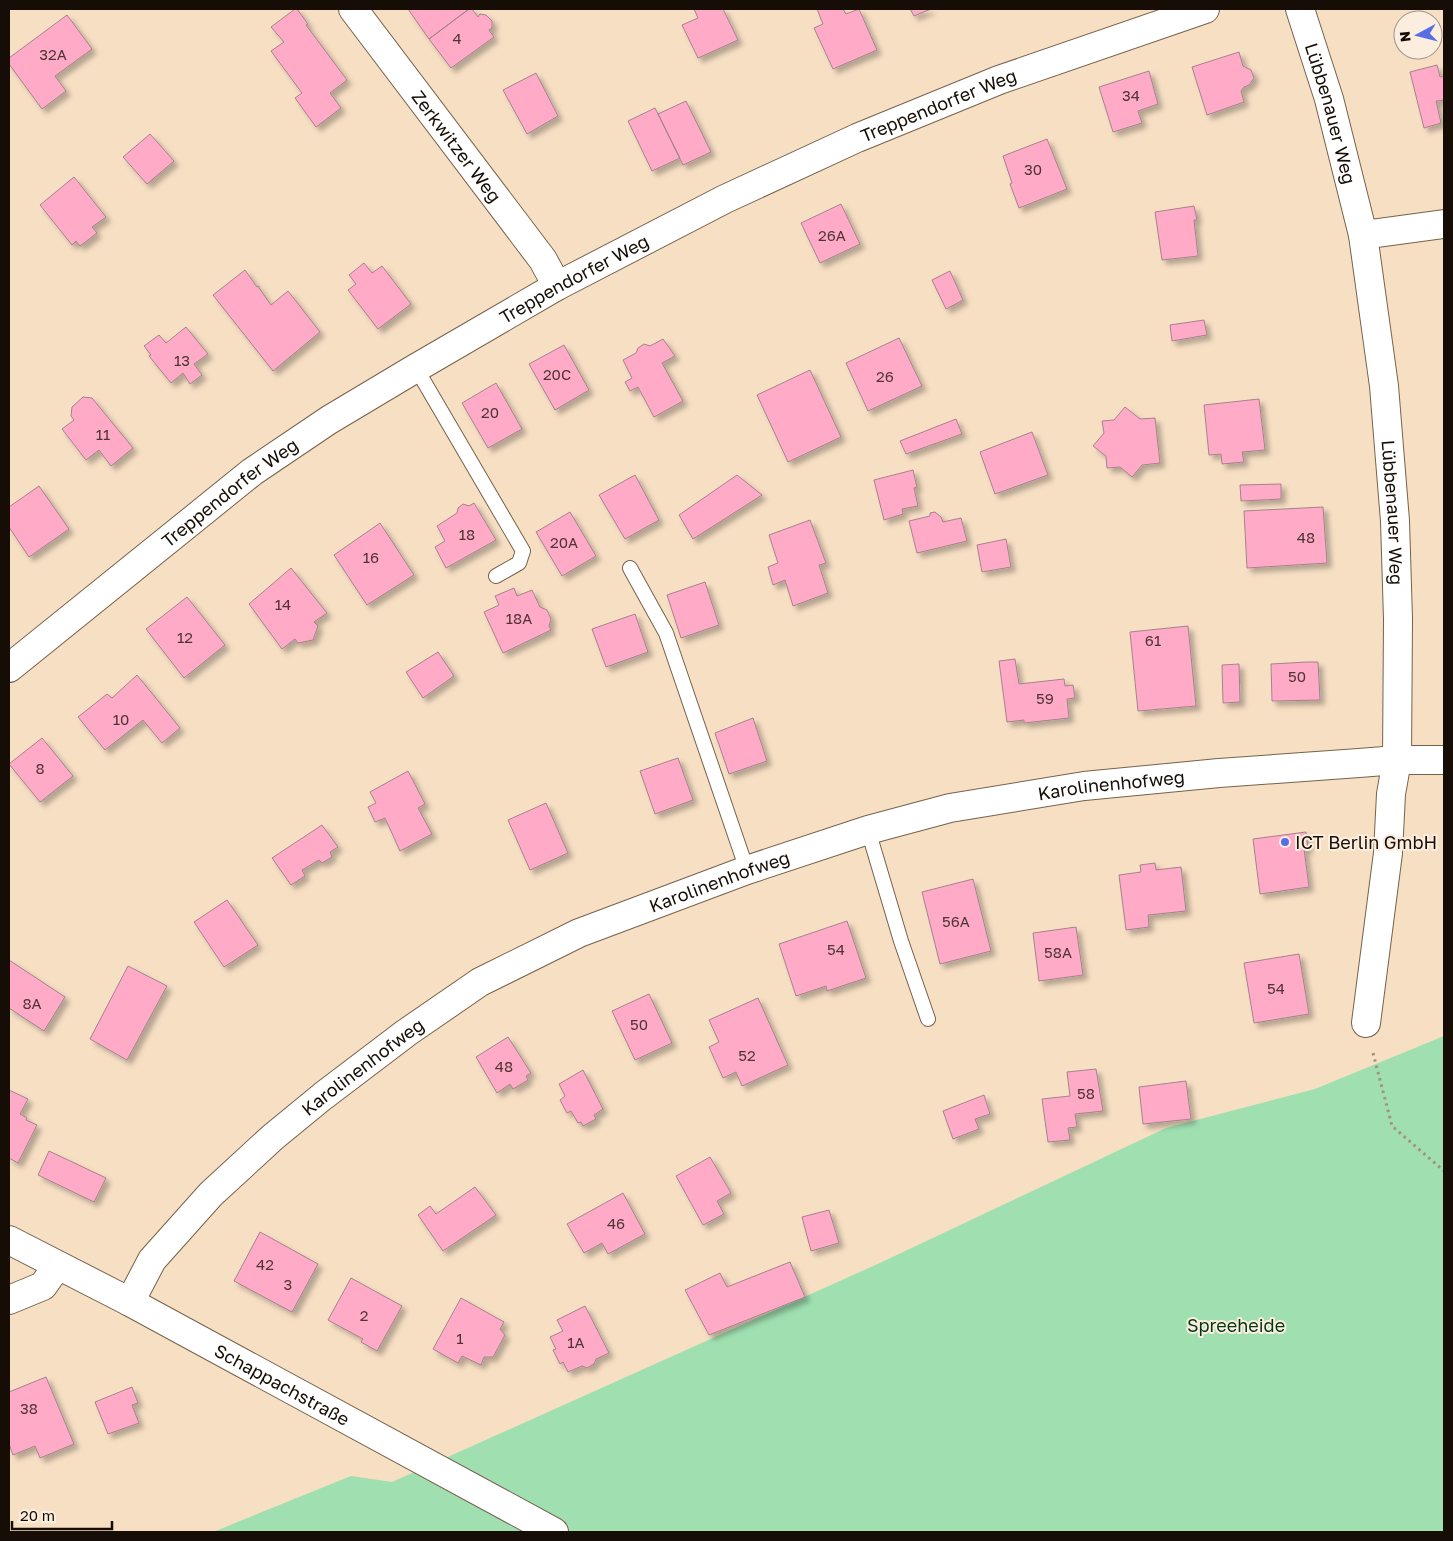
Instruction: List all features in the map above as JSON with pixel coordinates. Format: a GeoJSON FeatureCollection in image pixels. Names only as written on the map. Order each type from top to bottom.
{"type":"FeatureCollection","features":[{"type":"Feature","properties":{"kind":"street","name":"Zerkwitzer Weg"},"geometry":{"type":"LineString","coordinates":[[353,9],[543,260],[557,286]]}},
{"type":"Feature","properties":{"kind":"street","name":"Treppendorfer Weg"},"geometry":{"type":"LineString","coordinates":[[9,668],[252,472],[329,420],[557,286],[725,199],[857,138],[999,80],[1205,9]]}},
{"type":"Feature","properties":{"kind":"street","name":"Lübbenauer Weg"},"geometry":{"type":"LineString","coordinates":[[1300,9],[1329,99],[1363,236],[1384,386],[1395,521],[1398,629],[1397,760],[1391,794],[1388,853],[1366,1023]]}},
{"type":"Feature","properties":{"kind":"street"},"geometry":{"type":"LineString","coordinates":[[1363,236],[1444,224]]}},
{"type":"Feature","properties":{"kind":"street","name":"Karolinenhofweg"},"geometry":{"type":"LineString","coordinates":[[130,1302],[152,1260],[218,1188],[273,1137],[326,1093],[406,1033],[480,982],[579,933],[747,870],[868,830],[950,808],[1084,786],[1219,773],[1397,760],[1444,760]]}},
{"type":"Feature","properties":{"kind":"street","name":"Schappachstraße"},"geometry":{"type":"LineString","coordinates":[[9,1240],[130,1302],[554,1532]]}},
{"type":"Feature","properties":{"kind":"street"},"geometry":{"type":"LineString","coordinates":[[9,1300],[44,1286],[57,1266]]}},
{"type":"Feature","properties":{"kind":"lane"},"geometry":{"type":"LineString","coordinates":[[416,368],[523,551],[519,563],[496,576]]}},
{"type":"Feature","properties":{"kind":"lane"},"geometry":{"type":"LineString","coordinates":[[630,568],[666,633],[747,870]]}},
{"type":"Feature","properties":{"kind":"lane"},"geometry":{"type":"LineString","coordinates":[[868,830],[901,941],[928,1019]]}},
{"type":"Feature","properties":{"kind":"path"},"geometry":{"type":"LineString","coordinates":[[1366,1023],[1392,1126],[1444,1171]]}},
{"type":"Feature","properties":{"kind":"green space","name":"Spreeheide"},"geometry":{"type":"Polygon","coordinates":[[[1444,1036],[1444,1532],[213,1532],[351,1476],[392,1482],[882,1262],[1166,1128],[1315,1089],[1444,1036]]]}},
{"type":"Feature","properties":{"kind":"building"},"geometry":{"type":"Polygon","coordinates":[[[297,9],[308,24],[306,25],[347,80],[330,93],[341,108],[316,127],[295,98],[302,93],[271,51],[284,42],[271,27],[297,9]]]}},
{"type":"Feature","properties":{"kind":"building"},"geometry":{"type":"Polygon","coordinates":[[[408,9],[469,9],[429,39],[408,9]]]}},
{"type":"Feature","properties":{"kind":"building"},"geometry":{"type":"Polygon","coordinates":[[[469,9],[472,9],[478,17],[480,14],[486,15],[492,21],[492,28],[489,30],[494,37],[451,68],[429,39],[469,9]]]}},
{"type":"Feature","properties":{"kind":"building"},"geometry":{"type":"Polygon","coordinates":[[[694,9],[723,9],[738,40],[698,58],[682,25],[698,18],[694,9]]]}},
{"type":"Feature","properties":{"kind":"building"},"geometry":{"type":"Polygon","coordinates":[[[817,9],[843,9],[846,14],[859,9],[877,50],[833,69],[814,28],[823,24],[817,9]]]}},
{"type":"Feature","properties":{"kind":"building"},"geometry":{"type":"Polygon","coordinates":[[[910,9],[931,9],[914,16],[910,9]]]}},
{"type":"Feature","properties":{"kind":"building"},"geometry":{"type":"Polygon","coordinates":[[[67,15],[92,49],[55,76],[66,91],[42,109],[9,64],[9,58],[67,15]]]}},
{"type":"Feature","properties":{"kind":"building"},"geometry":{"type":"Polygon","coordinates":[[[1239,52],[1243,66],[1251,70],[1254,78],[1241,91],[1244,102],[1207,115],[1192,67],[1239,52]]]}},
{"type":"Feature","properties":{"kind":"building"},"geometry":{"type":"Polygon","coordinates":[[[1437,65],[1440,77],[1444,76],[1444,100],[1436,101],[1441,123],[1424,128],[1410,72],[1437,65]]]}},
{"type":"Feature","properties":{"kind":"building"},"geometry":{"type":"Polygon","coordinates":[[[1149,71],[1158,104],[1138,111],[1142,123],[1113,132],[1099,87],[1149,71]]]}},
{"type":"Feature","properties":{"kind":"building"},"geometry":{"type":"Polygon","coordinates":[[[536,73],[558,116],[527,134],[503,90],[536,73]]]}},
{"type":"Feature","properties":{"kind":"building"},"geometry":{"type":"Polygon","coordinates":[[[686,101],[711,152],[683,165],[658,114],[686,101]]]}},
{"type":"Feature","properties":{"kind":"building"},"geometry":{"type":"Polygon","coordinates":[[[655,108],[680,158],[652,171],[628,121],[655,108]]]}},
{"type":"Feature","properties":{"kind":"building"},"geometry":{"type":"Polygon","coordinates":[[[150,134],[174,161],[147,184],[123,157],[150,134]]]}},
{"type":"Feature","properties":{"kind":"building"},"geometry":{"type":"Polygon","coordinates":[[[1047,139],[1067,189],[1019,208],[1010,184],[1012,183],[1003,156],[1047,139]]]}},
{"type":"Feature","properties":{"kind":"building"},"geometry":{"type":"Polygon","coordinates":[[[74,177],[106,217],[92,227],[97,233],[80,246],[76,241],[72,245],[40,205],[74,177]]]}},
{"type":"Feature","properties":{"kind":"building"},"geometry":{"type":"Polygon","coordinates":[[[841,204],[860,244],[820,263],[801,223],[841,204]]]}},
{"type":"Feature","properties":{"kind":"building"},"geometry":{"type":"Polygon","coordinates":[[[1194,206],[1197,220],[1194,220],[1198,256],[1162,260],[1155,212],[1194,206]]]}},
{"type":"Feature","properties":{"kind":"building"},"geometry":{"type":"Polygon","coordinates":[[[364,263],[372,273],[382,266],[411,304],[378,329],[348,290],[356,284],[349,275],[364,263]]]}},
{"type":"Feature","properties":{"kind":"building"},"geometry":{"type":"Polygon","coordinates":[[[245,270],[257,287],[259,286],[271,305],[288,291],[320,332],[273,371],[213,295],[245,270]]]}},
{"type":"Feature","properties":{"kind":"building"},"geometry":{"type":"Polygon","coordinates":[[[950,271],[963,300],[946,309],[932,280],[950,271]]]}},
{"type":"Feature","properties":{"kind":"building"},"geometry":{"type":"Polygon","coordinates":[[[1204,320],[1207,335],[1172,341],[1170,325],[1204,320]]]}},
{"type":"Feature","properties":{"kind":"building"},"geometry":{"type":"Polygon","coordinates":[[[186,327],[208,354],[194,364],[202,375],[190,384],[183,373],[171,383],[149,356],[151,355],[144,346],[159,335],[166,343],[186,327]]]}},
{"type":"Feature","properties":{"kind":"building"},"geometry":{"type":"Polygon","coordinates":[[[899,338],[922,386],[868,411],[846,363],[899,338]]]}},
{"type":"Feature","properties":{"kind":"building"},"geometry":{"type":"Polygon","coordinates":[[[663,339],[675,356],[662,363],[683,401],[654,417],[638,387],[630,391],[625,382],[632,378],[623,360],[636,353],[638,348],[644,344],[650,346],[663,339]]]}},
{"type":"Feature","properties":{"kind":"building"},"geometry":{"type":"Polygon","coordinates":[[[564,345],[589,390],[555,410],[529,364],[564,345]]]}},
{"type":"Feature","properties":{"kind":"building"},"geometry":{"type":"Polygon","coordinates":[[[810,370],[841,437],[788,462],[757,395],[810,370]]]}},
{"type":"Feature","properties":{"kind":"building"},"geometry":{"type":"Polygon","coordinates":[[[496,383],[522,429],[488,448],[462,403],[496,383]]]}},
{"type":"Feature","properties":{"kind":"building"},"geometry":{"type":"Polygon","coordinates":[[[83,397],[92,398],[133,448],[111,466],[99,450],[86,460],[62,429],[74,420],[71,416],[72,407],[83,397]]]}},
{"type":"Feature","properties":{"kind":"building"},"geometry":{"type":"Polygon","coordinates":[[[1259,399],[1265,450],[1242,452],[1244,462],[1222,464],[1221,454],[1209,455],[1204,405],[1259,399]]]}},
{"type":"Feature","properties":{"kind":"building"},"geometry":{"type":"Polygon","coordinates":[[[1125,407],[1140,419],[1155,418],[1160,463],[1142,465],[1132,477],[1120,467],[1107,468],[1106,456],[1093,446],[1104,433],[1102,421],[1114,420],[1125,407]]]}},
{"type":"Feature","properties":{"kind":"building"},"geometry":{"type":"Polygon","coordinates":[[[956,419],[962,434],[906,454],[900,441],[956,419]]]}},
{"type":"Feature","properties":{"kind":"building"},"geometry":{"type":"Polygon","coordinates":[[[1032,432],[1048,475],[995,494],[980,452],[1032,432]]]}},
{"type":"Feature","properties":{"kind":"building"},"geometry":{"type":"Polygon","coordinates":[[[913,470],[917,487],[914,488],[918,506],[902,509],[903,514],[884,520],[874,480],[913,470]]]}},
{"type":"Feature","properties":{"kind":"building"},"geometry":{"type":"Polygon","coordinates":[[[635,475],[659,520],[625,539],[599,495],[635,475]]]}},
{"type":"Feature","properties":{"kind":"building"},"geometry":{"type":"Polygon","coordinates":[[[737,475],[762,495],[693,539],[679,515],[737,475]]]}},
{"type":"Feature","properties":{"kind":"building"},"geometry":{"type":"Polygon","coordinates":[[[1281,484],[1281,499],[1241,501],[1240,485],[1281,484]]]}},
{"type":"Feature","properties":{"kind":"building"},"geometry":{"type":"Polygon","coordinates":[[[39,486],[69,529],[29,557],[9,527],[9,507],[39,486]]]}},
{"type":"Feature","properties":{"kind":"building"},"geometry":{"type":"Polygon","coordinates":[[[474,503],[496,540],[446,568],[435,547],[445,541],[437,526],[457,513],[458,508],[463,504],[469,506],[474,503]]]}},
{"type":"Feature","properties":{"kind":"building"},"geometry":{"type":"Polygon","coordinates":[[[1323,507],[1327,563],[1247,568],[1244,511],[1323,507]]]}},
{"type":"Feature","properties":{"kind":"building"},"geometry":{"type":"Polygon","coordinates":[[[570,512],[596,556],[562,576],[536,532],[570,512]]]}},
{"type":"Feature","properties":{"kind":"building"},"geometry":{"type":"Polygon","coordinates":[[[935,512],[941,517],[943,522],[961,518],[967,541],[917,553],[909,521],[930,516],[930,513],[935,512]]]}},
{"type":"Feature","properties":{"kind":"building"},"geometry":{"type":"Polygon","coordinates":[[[810,520],[826,563],[819,565],[828,593],[793,606],[785,580],[773,585],[768,567],[778,563],[769,535],[810,520]]]}},
{"type":"Feature","properties":{"kind":"building"},"geometry":{"type":"Polygon","coordinates":[[[380,523],[414,575],[367,605],[334,555],[380,523]]]}},
{"type":"Feature","properties":{"kind":"building"},"geometry":{"type":"Polygon","coordinates":[[[1006,539],[1011,567],[982,572],[977,545],[1006,539]]]}},
{"type":"Feature","properties":{"kind":"building"},"geometry":{"type":"Polygon","coordinates":[[[291,568],[327,613],[314,622],[318,626],[313,640],[298,643],[295,639],[282,649],[249,604],[291,568]]]}},
{"type":"Feature","properties":{"kind":"building"},"geometry":{"type":"Polygon","coordinates":[[[705,582],[719,625],[681,638],[667,595],[705,582]]]}},
{"type":"Feature","properties":{"kind":"building"},"geometry":{"type":"Polygon","coordinates":[[[514,588],[517,596],[532,590],[540,607],[547,610],[551,619],[549,626],[551,630],[503,653],[484,612],[499,605],[495,596],[514,588]]]}},
{"type":"Feature","properties":{"kind":"building"},"geometry":{"type":"Polygon","coordinates":[[[187,597],[225,645],[184,678],[146,629],[187,597]]]}},
{"type":"Feature","properties":{"kind":"building"},"geometry":{"type":"Polygon","coordinates":[[[635,614],[648,652],[606,667],[592,629],[635,614]]]}},
{"type":"Feature","properties":{"kind":"building"},"geometry":{"type":"Polygon","coordinates":[[[1188,626],[1196,706],[1138,711],[1130,632],[1188,626]]]}},
{"type":"Feature","properties":{"kind":"building"},"geometry":{"type":"Polygon","coordinates":[[[438,652],[454,676],[423,698],[406,672],[438,652]]]}},
{"type":"Feature","properties":{"kind":"building"},"geometry":{"type":"Polygon","coordinates":[[[1015,659],[1019,684],[1064,679],[1065,686],[1073,685],[1075,698],[1067,699],[1069,718],[1024,723],[1024,720],[1007,722],[999,661],[1015,659]]]}},
{"type":"Feature","properties":{"kind":"building"},"geometry":{"type":"Polygon","coordinates":[[[1318,662],[1320,700],[1272,701],[1271,664],[1318,662]]]}},
{"type":"Feature","properties":{"kind":"building"},"geometry":{"type":"Polygon","coordinates":[[[1239,664],[1240,702],[1223,703],[1222,665],[1239,664]]]}},
{"type":"Feature","properties":{"kind":"building"},"geometry":{"type":"Polygon","coordinates":[[[137,675],[180,728],[162,743],[143,720],[105,750],[78,717],[107,694],[112,698],[137,675]]]}},
{"type":"Feature","properties":{"kind":"building"},"geometry":{"type":"Polygon","coordinates":[[[753,718],[767,761],[729,774],[715,733],[753,718]]]}},
{"type":"Feature","properties":{"kind":"building"},"geometry":{"type":"Polygon","coordinates":[[[42,738],[73,776],[40,802],[9,764],[42,738]]]}},
{"type":"Feature","properties":{"kind":"building"},"geometry":{"type":"Polygon","coordinates":[[[678,758],[693,800],[655,814],[640,771],[678,758]]]}},
{"type":"Feature","properties":{"kind":"building"},"geometry":{"type":"Polygon","coordinates":[[[408,771],[425,804],[418,808],[432,834],[400,851],[385,818],[375,822],[368,807],[376,803],[370,792],[408,771]]]}},
{"type":"Feature","properties":{"kind":"building"},"geometry":{"type":"Polygon","coordinates":[[[546,803],[568,853],[530,870],[508,820],[546,803]]]}},
{"type":"Feature","properties":{"kind":"building"},"geometry":{"type":"Polygon","coordinates":[[[322,825],[338,847],[330,852],[332,857],[322,863],[319,860],[302,870],[305,876],[291,885],[272,858],[322,825]]]}},
{"type":"Feature","properties":{"kind":"building"},"geometry":{"type":"Polygon","coordinates":[[[1306,832],[1308,849],[1304,849],[1309,887],[1260,894],[1253,839],[1306,832]]]}},
{"type":"Feature","properties":{"kind":"building"},"geometry":{"type":"Polygon","coordinates":[[[1155,863],[1156,870],[1181,867],[1186,911],[1148,915],[1149,927],[1126,930],[1119,875],[1141,872],[1140,865],[1155,863]]]}},
{"type":"Feature","properties":{"kind":"building"},"geometry":{"type":"Polygon","coordinates":[[[973,879],[991,951],[940,964],[922,892],[973,879]]]}},
{"type":"Feature","properties":{"kind":"building"},"geometry":{"type":"Polygon","coordinates":[[[227,900],[258,945],[224,967],[194,922],[227,900]]]}},
{"type":"Feature","properties":{"kind":"building"},"geometry":{"type":"Polygon","coordinates":[[[847,921],[866,978],[827,991],[826,986],[796,996],[779,944],[847,921]]]}},
{"type":"Feature","properties":{"kind":"building"},"geometry":{"type":"Polygon","coordinates":[[[1076,927],[1083,975],[1039,981],[1033,933],[1076,927]]]}},
{"type":"Feature","properties":{"kind":"building"},"geometry":{"type":"Polygon","coordinates":[[[1299,954],[1309,1014],[1254,1023],[1244,963],[1299,954]]]}},
{"type":"Feature","properties":{"kind":"building"},"geometry":{"type":"Polygon","coordinates":[[[9,960],[65,997],[44,1031],[9,1008],[9,960]]]}},
{"type":"Feature","properties":{"kind":"building"},"geometry":{"type":"Polygon","coordinates":[[[128,966],[167,986],[127,1060],[90,1039],[128,966]]]}},
{"type":"Feature","properties":{"kind":"building"},"geometry":{"type":"Polygon","coordinates":[[[649,994],[672,1043],[635,1060],[612,1011],[649,994]]]}},
{"type":"Feature","properties":{"kind":"building"},"geometry":{"type":"Polygon","coordinates":[[[758,998],[788,1065],[742,1086],[736,1072],[723,1078],[709,1047],[719,1042],[709,1020],[758,998]]]}},
{"type":"Feature","properties":{"kind":"building"},"geometry":{"type":"Polygon","coordinates":[[[508,1037],[531,1073],[526,1076],[528,1080],[513,1089],[510,1084],[497,1093],[476,1057],[508,1037]]]}},
{"type":"Feature","properties":{"kind":"building"},"geometry":{"type":"Polygon","coordinates":[[[1096,1069],[1103,1111],[1075,1114],[1077,1127],[1068,1128],[1070,1140],[1048,1142],[1042,1099],[1070,1096],[1067,1072],[1096,1069]]]}},
{"type":"Feature","properties":{"kind":"building"},"geometry":{"type":"Polygon","coordinates":[[[583,1070],[603,1109],[594,1115],[596,1119],[583,1126],[581,1122],[578,1123],[571,1111],[567,1113],[560,1100],[565,1096],[559,1084],[583,1070]]]}},
{"type":"Feature","properties":{"kind":"building"},"geometry":{"type":"Polygon","coordinates":[[[1186,1081],[1191,1119],[1143,1124],[1139,1087],[1186,1081]]]}},
{"type":"Feature","properties":{"kind":"building"},"geometry":{"type":"Polygon","coordinates":[[[9,1090],[28,1099],[20,1114],[27,1118],[26,1120],[37,1125],[18,1163],[9,1158],[9,1090]]]}},
{"type":"Feature","properties":{"kind":"building"},"geometry":{"type":"Polygon","coordinates":[[[984,1095],[990,1114],[975,1119],[979,1129],[953,1139],[943,1111],[984,1095]]]}},
{"type":"Feature","properties":{"kind":"building"},"geometry":{"type":"Polygon","coordinates":[[[49,1151],[106,1178],[94,1202],[38,1175],[49,1151]]]}},
{"type":"Feature","properties":{"kind":"building"},"geometry":{"type":"Polygon","coordinates":[[[710,1157],[731,1193],[717,1201],[724,1214],[703,1225],[676,1176],[710,1157]]]}},
{"type":"Feature","properties":{"kind":"building"},"geometry":{"type":"Polygon","coordinates":[[[475,1187],[496,1215],[443,1251],[418,1215],[430,1206],[436,1214],[475,1187]]]}},
{"type":"Feature","properties":{"kind":"building"},"geometry":{"type":"Polygon","coordinates":[[[623,1193],[645,1234],[608,1254],[602,1243],[584,1253],[567,1224],[623,1193]]]}},
{"type":"Feature","properties":{"kind":"building"},"geometry":{"type":"Polygon","coordinates":[[[829,1210],[839,1243],[811,1251],[802,1217],[829,1210]]]}},
{"type":"Feature","properties":{"kind":"building"},"geometry":{"type":"Polygon","coordinates":[[[260,1232],[318,1264],[292,1312],[234,1281],[260,1232]]]}},
{"type":"Feature","properties":{"kind":"building"},"geometry":{"type":"Polygon","coordinates":[[[790,1262],[805,1297],[709,1335],[685,1290],[720,1273],[727,1287],[790,1262]]]}},
{"type":"Feature","properties":{"kind":"building"},"geometry":{"type":"Polygon","coordinates":[[[351,1278],[402,1306],[377,1351],[361,1342],[363,1339],[328,1320],[351,1278]]]}},
{"type":"Feature","properties":{"kind":"building"},"geometry":{"type":"Polygon","coordinates":[[[461,1298],[504,1322],[500,1329],[505,1335],[493,1357],[484,1357],[481,1365],[462,1356],[458,1363],[433,1349],[461,1298]]]}},
{"type":"Feature","properties":{"kind":"building"},"geometry":{"type":"Polygon","coordinates":[[[585,1306],[609,1353],[596,1359],[594,1364],[587,1368],[582,1366],[568,1372],[563,1362],[560,1364],[553,1350],[556,1349],[550,1337],[563,1331],[557,1320],[585,1306]]]}},
{"type":"Feature","properties":{"kind":"building"},"geometry":{"type":"Polygon","coordinates":[[[46,1377],[74,1444],[40,1458],[35,1446],[13,1455],[9,1444],[9,1392],[46,1377]]]}},
{"type":"Feature","properties":{"kind":"building"},"geometry":{"type":"Polygon","coordinates":[[[132,1387],[138,1403],[132,1405],[139,1423],[108,1434],[95,1402],[132,1387]]]}},
{"type":"Feature","properties":{"kind":"place","name":"ICT Berlin GmbH"},"geometry":{"type":"Point","coordinates":[1285,842]}}]}
